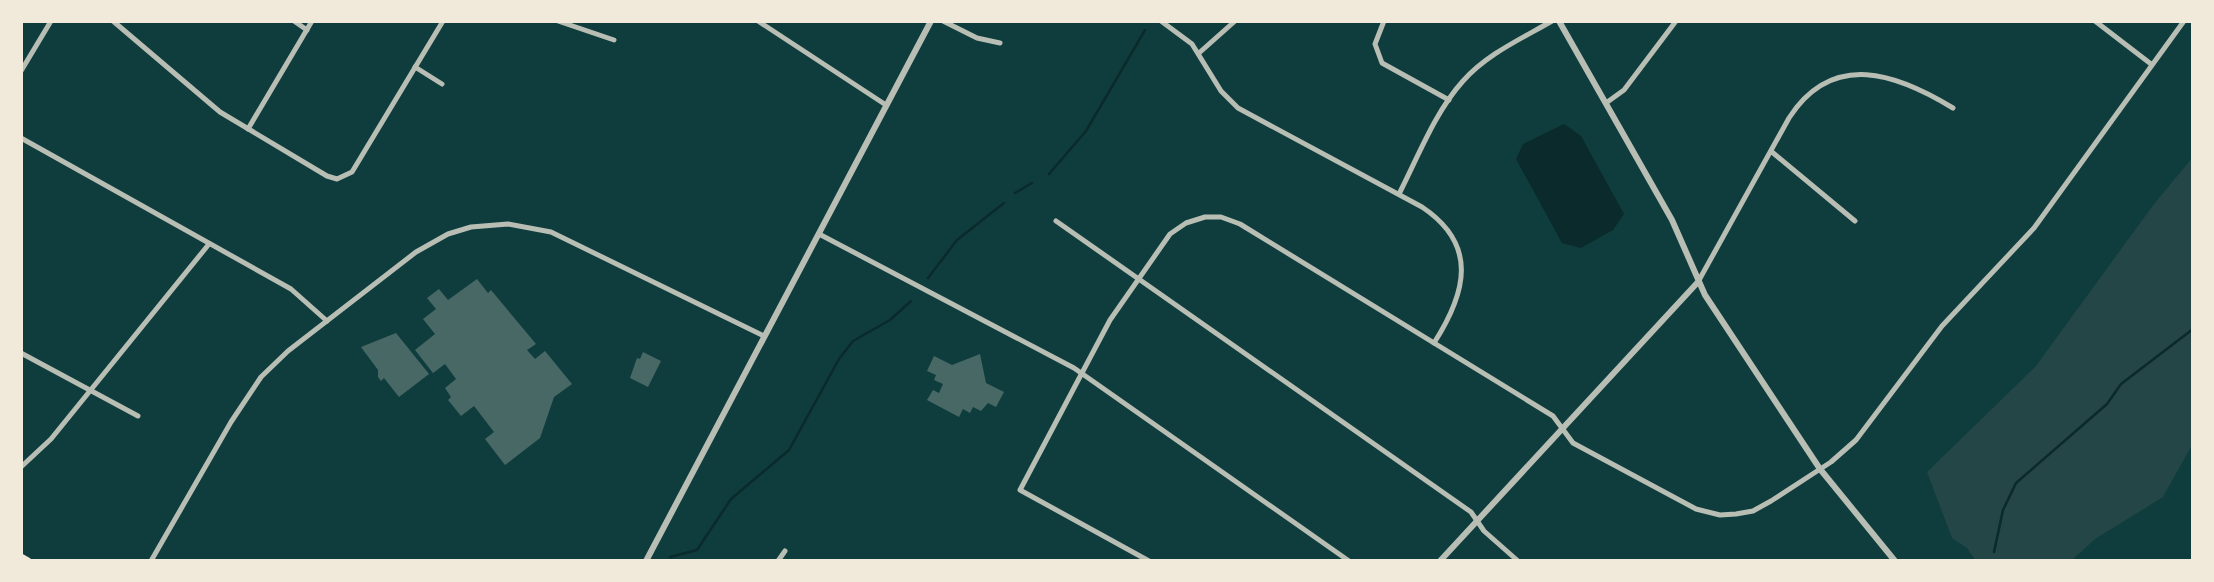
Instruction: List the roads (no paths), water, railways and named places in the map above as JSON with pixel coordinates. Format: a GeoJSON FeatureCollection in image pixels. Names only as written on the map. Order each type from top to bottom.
{"type":"FeatureCollection","features":[{"type":"Feature","properties":{"kind":"main road"},"geometry":{"type":"LineString","coordinates":[[21,557],[28,561]]}},
{"type":"Feature","properties":{"kind":"street"},"geometry":{"type":"LineString","coordinates":[[21,71],[51,21]]}},
{"type":"Feature","properties":{"kind":"street"},"geometry":{"type":"LineString","coordinates":[[113,21],[215,108],[327,176],[341,179],[352,172],[443,21]]}},
{"type":"Feature","properties":{"kind":"street"},"geometry":{"type":"LineString","coordinates":[[294,21],[307,30]]}},
{"type":"Feature","properties":{"kind":"street"},"geometry":{"type":"LineString","coordinates":[[248,129],[312,21]]}},
{"type":"Feature","properties":{"kind":"street"},"geometry":{"type":"LineString","coordinates":[[558,21],[614,40]]}},
{"type":"Feature","properties":{"kind":"street"},"geometry":{"type":"LineString","coordinates":[[758,21],[887,105]]}},
{"type":"Feature","properties":{"kind":"street"},"geometry":{"type":"LineString","coordinates":[[646,561],[931,21]]}},
{"type":"Feature","properties":{"kind":"street"},"geometry":{"type":"LineString","coordinates":[[943,21],[977,38],[1000,43]]}},
{"type":"Feature","properties":{"kind":"street"},"geometry":{"type":"LineString","coordinates":[[1161,21],[1186,38],[1199,53],[1221,91],[1238,108],[1430,212],[1445,226],[1461,260],[1462,276],[1458,300],[1434,343]]}},
{"type":"Feature","properties":{"kind":"street"},"geometry":{"type":"LineString","coordinates":[[1199,53],[1235,21]]}},
{"type":"Feature","properties":{"kind":"street"},"geometry":{"type":"LineString","coordinates":[[1384,21],[1375,44],[1382,63],[1449,100]]}},
{"type":"Feature","properties":{"kind":"street"},"geometry":{"type":"LineString","coordinates":[[1398,194],[1449,100],[1463,81],[1486,60],[1552,21]]}},
{"type":"Feature","properties":{"kind":"street"},"geometry":{"type":"LineString","coordinates":[[1559,21],[1672,220],[1698,282],[1820,469],[1895,561]]}},
{"type":"Feature","properties":{"kind":"street"},"geometry":{"type":"LineString","coordinates":[[1606,103],[1624,90],[1676,21]]}},
{"type":"Feature","properties":{"kind":"street"},"geometry":{"type":"LineString","coordinates":[[2095,21],[2151,64]]}},
{"type":"Feature","properties":{"kind":"street"},"geometry":{"type":"LineString","coordinates":[[1149,561],[1020,489],[1110,320],[1177,228],[1195,219],[1214,217],[1240,224],[1553,416],[1573,443],[1696,509],[1720,515],[1753,511],[1820,469],[1856,440],[1942,326],[2034,228],[2184,21]]}},
{"type":"Feature","properties":{"kind":"street"},"geometry":{"type":"LineString","coordinates":[[415,67],[442,84]]}},
{"type":"Feature","properties":{"kind":"street"},"geometry":{"type":"LineString","coordinates":[[1440,561],[1698,282],[1802,102],[1822,86],[1846,76],[1873,74],[1898,79],[1953,108]]}},
{"type":"Feature","properties":{"kind":"street"},"geometry":{"type":"LineString","coordinates":[[21,138],[301,296],[327,321]]}},
{"type":"Feature","properties":{"kind":"street"},"geometry":{"type":"LineString","coordinates":[[1772,152],[1855,221]]}},
{"type":"Feature","properties":{"kind":"street"},"geometry":{"type":"LineString","coordinates":[[1056,221],[1471,512],[1518,561]]}},
{"type":"Feature","properties":{"kind":"street"},"geometry":{"type":"LineString","coordinates":[[151,561],[248,394],[278,360],[435,240],[471,228],[508,224],[537,228],[565,238],[764,336]]}},
{"type":"Feature","properties":{"kind":"street"},"geometry":{"type":"LineString","coordinates":[[818,234],[1081,373],[1349,561]]}},
{"type":"Feature","properties":{"kind":"street"},"geometry":{"type":"LineString","coordinates":[[21,467],[46,445],[209,244]]}},
{"type":"Feature","properties":{"kind":"street"},"geometry":{"type":"LineString","coordinates":[[21,353],[138,416]]}},
{"type":"Feature","properties":{"kind":"street"},"geometry":{"type":"LineString","coordinates":[[778,561],[785,551]]}},
{"type":"Feature","properties":{"kind":"waterway"},"geometry":{"type":"LineString","coordinates":[[1049,174],[1086,131],[1145,30]]}},
{"type":"Feature","properties":{"kind":"waterway"},"geometry":{"type":"LineString","coordinates":[[1015,193],[1032,183]]}},
{"type":"Feature","properties":{"kind":"waterway"},"geometry":{"type":"LineString","coordinates":[[928,278],[957,240],[1004,203]]}},
{"type":"Feature","properties":{"kind":"waterway"},"geometry":{"type":"LineString","coordinates":[[670,557],[697,550],[731,499],[789,450],[839,359],[853,341],[890,320],[911,301]]}},
{"type":"Feature","properties":{"kind":"waterway"},"geometry":{"type":"LineString","coordinates":[[1994,552],[2003,510],[2016,483],[2107,404],[2121,384],[2193,329]]}}]}
